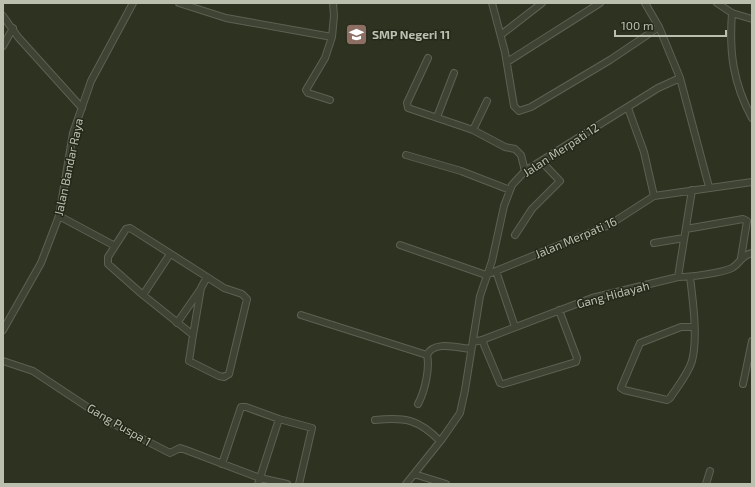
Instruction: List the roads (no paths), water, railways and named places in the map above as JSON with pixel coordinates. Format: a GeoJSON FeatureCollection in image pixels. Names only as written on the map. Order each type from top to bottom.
{"type":"FeatureCollection","features":[{"type":"Feature","properties":{"kind":"street","name":"Jalan Bandar Raya"},"geometry":{"type":"LineString","coordinates":[[3,330],[41,263],[59,216],[73,133],[91,81],[133,3]]}},
{"type":"Feature","properties":{"kind":"street"},"geometry":{"type":"LineString","coordinates":[[179,3],[226,18],[332,37]]}},
{"type":"Feature","properties":{"kind":"street"},"geometry":{"type":"LineString","coordinates":[[330,100],[308,93],[306,90],[325,58],[332,37],[334,16],[333,3]]}},
{"type":"Feature","properties":{"kind":"street"},"geometry":{"type":"LineString","coordinates":[[492,3],[502,34],[508,62],[514,106],[519,111],[610,60],[659,28]]}},
{"type":"Feature","properties":{"kind":"street"},"geometry":{"type":"LineString","coordinates":[[502,34],[542,3]]}},
{"type":"Feature","properties":{"kind":"street"},"geometry":{"type":"LineString","coordinates":[[508,62],[600,3]]}},
{"type":"Feature","properties":{"kind":"street"},"geometry":{"type":"LineString","coordinates":[[645,3],[659,28],[680,78],[709,187]]}},
{"type":"Feature","properties":{"kind":"street"},"geometry":{"type":"LineString","coordinates":[[717,3],[732,13],[752,19]]}},
{"type":"Feature","properties":{"kind":"street"},"geometry":{"type":"LineString","coordinates":[[732,13],[731,53],[737,86],[749,107],[752,118]]}},
{"type":"Feature","properties":{"kind":"street"},"geometry":{"type":"LineString","coordinates":[[3,16],[18,37],[82,108]]}},
{"type":"Feature","properties":{"kind":"street"},"geometry":{"type":"LineString","coordinates":[[3,46],[13,28]]}},
{"type":"Feature","properties":{"kind":"street"},"geometry":{"type":"LineString","coordinates":[[428,58],[407,106],[412,110],[473,130],[505,147],[515,149],[521,155],[525,171]]}},
{"type":"Feature","properties":{"kind":"street"},"geometry":{"type":"LineString","coordinates":[[437,117],[454,73]]}},
{"type":"Feature","properties":{"kind":"street","name":"Jalan Merpati 12"},"geometry":{"type":"LineString","coordinates":[[406,484],[460,413],[480,296],[486,274],[492,261],[504,206],[510,190],[525,171],[658,88],[680,78]]}},
{"type":"Feature","properties":{"kind":"street"},"geometry":{"type":"LineString","coordinates":[[473,130],[487,101]]}},
{"type":"Feature","properties":{"kind":"street"},"geometry":{"type":"LineString","coordinates":[[628,108],[644,152],[654,196]]}},
{"type":"Feature","properties":{"kind":"street"},"geometry":{"type":"LineString","coordinates":[[406,155],[461,171],[510,190]]}},
{"type":"Feature","properties":{"kind":"street"},"geometry":{"type":"LineString","coordinates":[[515,235],[532,209],[560,181],[541,161]]}},
{"type":"Feature","properties":{"kind":"street","name":"Jalan Merpati 16"},"geometry":{"type":"LineString","coordinates":[[486,274],[609,225],[626,216],[654,196],[752,182]]}},
{"type":"Feature","properties":{"kind":"street"},"geometry":{"type":"LineString","coordinates":[[678,277],[692,190]]}},
{"type":"Feature","properties":{"kind":"street"},"geometry":{"type":"LineString","coordinates":[[59,216],[115,246]]}},
{"type":"Feature","properties":{"kind":"street"},"geometry":{"type":"LineString","coordinates":[[686,229],[743,219],[747,221],[741,258]]}},
{"type":"Feature","properties":{"kind":"street"},"geometry":{"type":"LineString","coordinates":[[193,335],[143,295],[108,264],[108,257],[126,229],[130,228],[224,288],[242,294],[247,299],[229,374],[224,377],[189,361],[201,288]]}},
{"type":"Feature","properties":{"kind":"street"},"geometry":{"type":"LineString","coordinates":[[654,243],[684,238]]}},
{"type":"Feature","properties":{"kind":"street"},"geometry":{"type":"LineString","coordinates":[[400,245],[486,274]]}},
{"type":"Feature","properties":{"kind":"street","name":"Gang Hidayah"},"geometry":{"type":"LineString","coordinates":[[473,342],[482,340],[592,298],[678,277],[690,277],[732,268],[741,258],[752,253]]}},
{"type":"Feature","properties":{"kind":"street"},"geometry":{"type":"LineString","coordinates":[[143,295],[170,254]]}},
{"type":"Feature","properties":{"kind":"street"},"geometry":{"type":"LineString","coordinates":[[496,271],[515,327]]}},
{"type":"Feature","properties":{"kind":"street"},"geometry":{"type":"LineString","coordinates":[[177,322],[201,288],[206,277]]}},
{"type":"Feature","properties":{"kind":"street"},"geometry":{"type":"LineString","coordinates":[[690,277],[694,327],[692,361],[686,374],[669,399],[624,390],[621,388],[640,343],[681,327],[694,327]]}},
{"type":"Feature","properties":{"kind":"street"},"geometry":{"type":"LineString","coordinates":[[482,340],[500,383],[504,384],[576,362],[577,358],[559,310]]}},
{"type":"Feature","properties":{"kind":"street"},"geometry":{"type":"LineString","coordinates":[[301,315],[427,354]]}},
{"type":"Feature","properties":{"kind":"street"},"geometry":{"type":"LineString","coordinates":[[743,384],[752,341]]}},
{"type":"Feature","properties":{"kind":"street"},"geometry":{"type":"LineString","coordinates":[[427,354],[432,349],[443,345],[471,350]]}},
{"type":"Feature","properties":{"kind":"street"},"geometry":{"type":"LineString","coordinates":[[418,404],[426,375],[428,361],[427,354]]}},
{"type":"Feature","properties":{"kind":"street","name":"Gang Puspa 1"},"geometry":{"type":"LineString","coordinates":[[3,361],[34,371],[110,422],[170,453],[180,448],[219,463]]}},
{"type":"Feature","properties":{"kind":"street"},"geometry":{"type":"LineString","coordinates":[[287,484],[259,481],[219,463],[241,407],[246,407],[279,419],[312,428],[299,484]]}},
{"type":"Feature","properties":{"kind":"street"},"geometry":{"type":"LineString","coordinates":[[259,481],[279,419]]}},
{"type":"Feature","properties":{"kind":"street"},"geometry":{"type":"LineString","coordinates":[[375,420],[412,420],[424,426],[440,441]]}},
{"type":"Feature","properties":{"kind":"street"},"geometry":{"type":"LineString","coordinates":[[706,484],[710,471]]}},
{"type":"Feature","properties":{"kind":"street"},"geometry":{"type":"LineString","coordinates":[[414,474],[446,484]]}},
{"type":"Feature","properties":{"kind":"place","name":"SMP Negeri 11"},"geometry":{"type":"Point","coordinates":[357,35]}}]}
